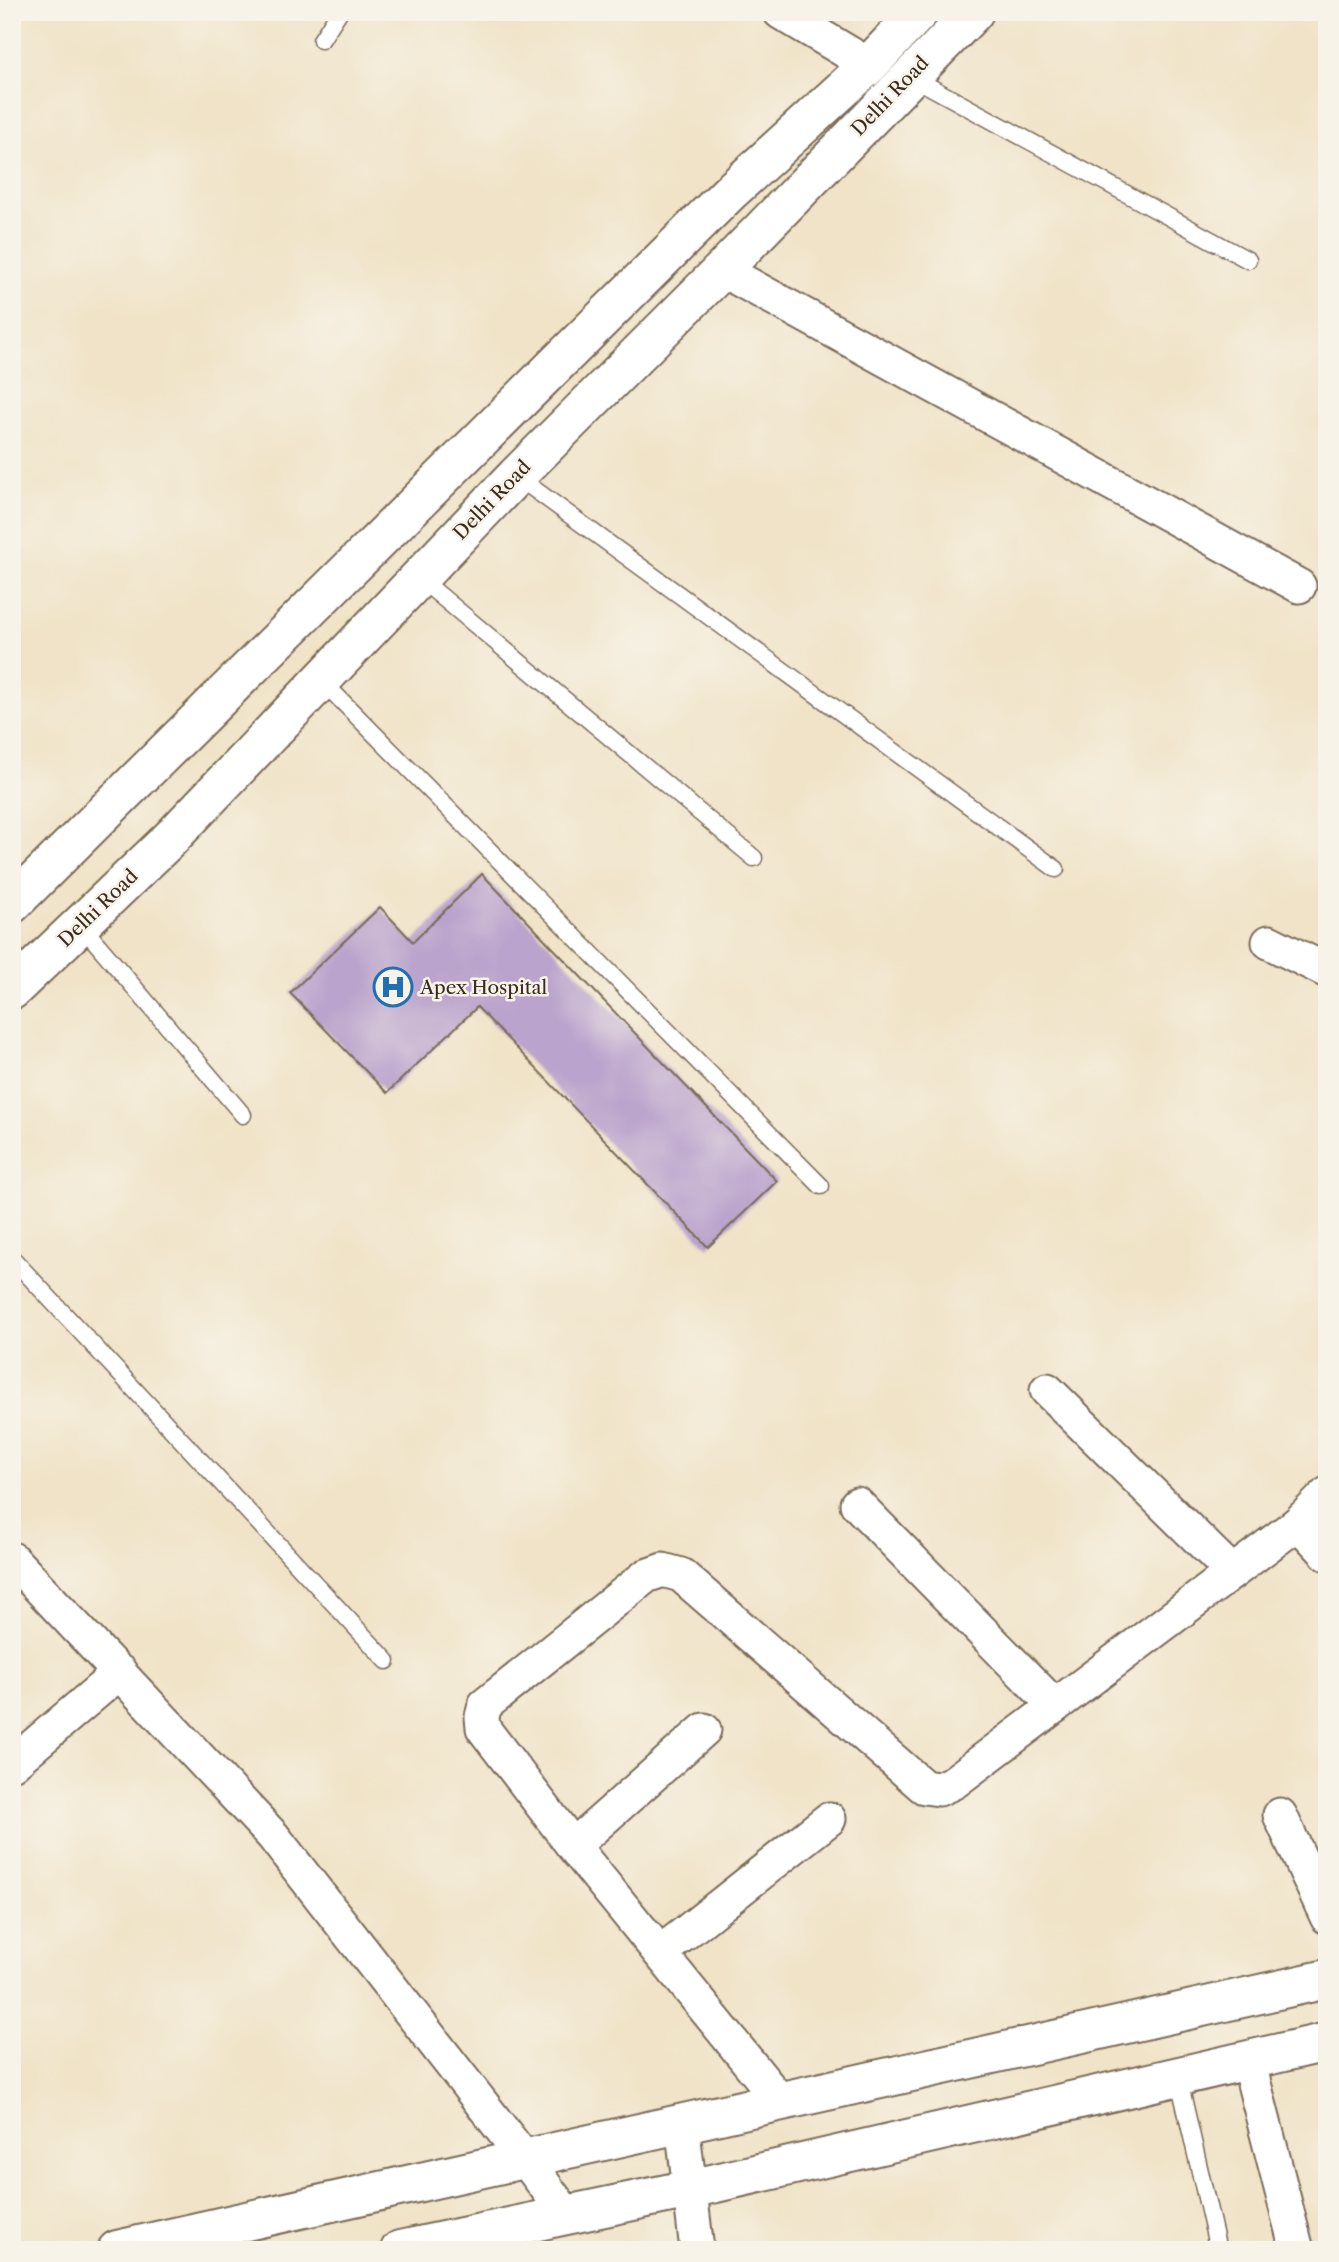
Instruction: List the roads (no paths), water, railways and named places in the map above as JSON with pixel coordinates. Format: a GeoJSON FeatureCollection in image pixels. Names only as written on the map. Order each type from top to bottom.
{"type":"FeatureCollection","features":[{"type":"Feature","properties":{"kind":"main road"},"geometry":{"type":"LineString","coordinates":[[12,904],[729,193],[869,65],[919,12]]}},
{"type":"Feature","properties":{"kind":"main road","name":"Delhi Road"},"geometry":{"type":"LineString","coordinates":[[12,990],[170,839],[516,475],[722,270],[974,12]]}},
{"type":"Feature","properties":{"kind":"main road"},"geometry":{"type":"LineString","coordinates":[[117,2250],[1327,1979]]}},
{"type":"Feature","properties":{"kind":"main road"},"geometry":{"type":"LineString","coordinates":[[400,2250],[690,2189],[1327,2042]]}},
{"type":"Feature","properties":{"kind":"street"},"geometry":{"type":"LineString","coordinates":[[780,12],[869,65]]}},
{"type":"Feature","properties":{"kind":"street"},"geometry":{"type":"LineString","coordinates":[[722,270],[1299,586]]}},
{"type":"Feature","properties":{"kind":"street"},"geometry":{"type":"LineString","coordinates":[[1269,942],[1327,971]]}},
{"type":"Feature","properties":{"kind":"street"},"geometry":{"type":"LineString","coordinates":[[1047,1390],[1232,1572]]}},
{"type":"Feature","properties":{"kind":"street"},"geometry":{"type":"LineString","coordinates":[[779,2101],[573,1846],[483,1728],[485,1705],[646,1576],[663,1570],[681,1575],[924,1787],[939,1789],[954,1782],[1298,1523],[1327,1494]]}},
{"type":"Feature","properties":{"kind":"street"},"geometry":{"type":"LineString","coordinates":[[857,1504],[1055,1706]]}},
{"type":"Feature","properties":{"kind":"street"},"geometry":{"type":"LineString","coordinates":[[1298,1523],[1327,1554]]}},
{"type":"Feature","properties":{"kind":"street"},"geometry":{"type":"LineString","coordinates":[[12,1559],[272,1836],[567,2215]]}},
{"type":"Feature","properties":{"kind":"street"},"geometry":{"type":"LineString","coordinates":[[12,1764],[120,1672]]}},
{"type":"Feature","properties":{"kind":"street"},"geometry":{"type":"LineString","coordinates":[[573,1846],[704,1730]]}},
{"type":"Feature","properties":{"kind":"street"},"geometry":{"type":"LineString","coordinates":[[1280,1815],[1327,1917]]}},
{"type":"Feature","properties":{"kind":"street"},"geometry":{"type":"LineString","coordinates":[[660,1953],[829,1819]]}},
{"type":"Feature","properties":{"kind":"street"},"geometry":{"type":"LineString","coordinates":[[1248,2060],[1297,2250]]}},
{"type":"Feature","properties":{"kind":"street"},"geometry":{"type":"LineString","coordinates":[[682,2123],[697,2250]]}},
{"type":"Feature","properties":{"kind":"lane"},"geometry":{"type":"LineString","coordinates":[[321,40],[339,12]]}},
{"type":"Feature","properties":{"kind":"lane"},"geometry":{"type":"LineString","coordinates":[[909,76],[1248,260]]}},
{"type":"Feature","properties":{"kind":"lane"},"geometry":{"type":"LineString","coordinates":[[516,475],[1056,869]]}},
{"type":"Feature","properties":{"kind":"lane"},"geometry":{"type":"LineString","coordinates":[[418,577],[754,858]]}},
{"type":"Feature","properties":{"kind":"lane"},"geometry":{"type":"LineString","coordinates":[[321,680],[821,1186]]}},
{"type":"Feature","properties":{"kind":"lane"},"geometry":{"type":"LineString","coordinates":[[80,925],[243,1115]]}},
{"type":"Feature","properties":{"kind":"lane"},"geometry":{"type":"LineString","coordinates":[[12,1258],[387,1661]]}},
{"type":"Feature","properties":{"kind":"lane"},"geometry":{"type":"LineString","coordinates":[[1178,2076],[1218,2250]]}},
{"type":"Feature","properties":{"kind":"place","name":"Apex Hospital"},"geometry":{"type":"Point","coordinates":[393,987]}}]}
